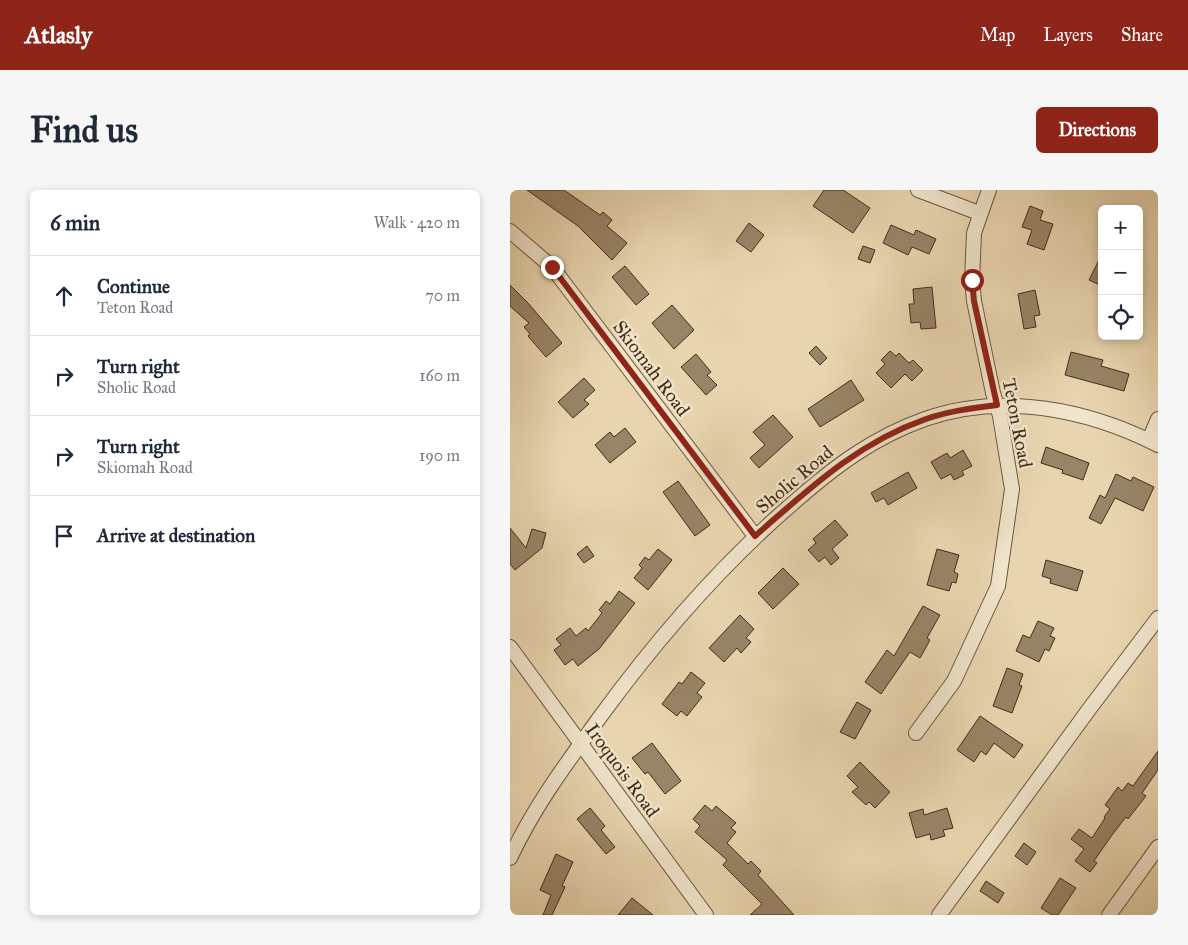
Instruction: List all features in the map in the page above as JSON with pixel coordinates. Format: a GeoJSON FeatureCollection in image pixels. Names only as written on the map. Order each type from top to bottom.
{"type":"FeatureCollection","features":[{"type":"Feature","properties":{"kind":"street"},"geometry":{"type":"LineString","coordinates":[[918,190],[980,214]]}},
{"type":"Feature","properties":{"kind":"street","name":"Teton Road"},"geometry":{"type":"LineString","coordinates":[[916,733],[954,681],[998,586],[1012,489],[997,405],[972,287],[971,260],[974,233],[988,190]]}},
{"type":"Feature","properties":{"kind":"street","name":"Skiomah Road"},"geometry":{"type":"LineString","coordinates":[[510,231],[552,267],[755,536]]}},
{"type":"Feature","properties":{"kind":"street","name":"Sholic Road"},"geometry":{"type":"LineString","coordinates":[[510,858],[525,826],[552,783],[631,675],[677,618],[755,536],[806,491],[856,453],[889,434],[926,418],[959,410],[997,405],[1059,410],[1102,422],[1153,442]]}},
{"type":"Feature","properties":{"kind":"street"},"geometry":{"type":"LineString","coordinates":[[1153,442],[1158,419]]}},
{"type":"Feature","properties":{"kind":"street"},"geometry":{"type":"LineString","coordinates":[[939,915],[1158,618]]}},
{"type":"Feature","properties":{"kind":"street","name":"Iroquois Road"},"geometry":{"type":"LineString","coordinates":[[510,647],[706,915]]}},
{"type":"Feature","properties":{"kind":"street"},"geometry":{"type":"LineString","coordinates":[[1109,915],[1158,848]]}},
{"type":"Feature","properties":{"kind":"building"},"geometry":{"type":"Polygon","coordinates":[[[527,190],[564,190],[600,215],[603,212],[612,220],[607,226],[627,243],[612,260],[578,226],[527,190]]]}},
{"type":"Feature","properties":{"kind":"building"},"geometry":{"type":"Polygon","coordinates":[[[824,190],[843,190],[870,208],[853,233],[813,206],[824,190]]]}},
{"type":"Feature","properties":{"kind":"building"},"geometry":{"type":"Polygon","coordinates":[[[1030,206],[1043,211],[1040,220],[1053,224],[1044,250],[1027,244],[1032,230],[1022,227],[1030,206]]]}},
{"type":"Feature","properties":{"kind":"building"},"geometry":{"type":"Polygon","coordinates":[[[749,223],[764,235],[751,252],[736,241],[749,223]]]}},
{"type":"Feature","properties":{"kind":"building"},"geometry":{"type":"Polygon","coordinates":[[[891,225],[914,235],[916,230],[936,239],[929,254],[912,247],[908,255],[883,243],[891,225]]]}},
{"type":"Feature","properties":{"kind":"building"},"geometry":{"type":"Polygon","coordinates":[[[863,246],[875,250],[870,263],[858,259],[863,246]]]}},
{"type":"Feature","properties":{"kind":"building"},"geometry":{"type":"Polygon","coordinates":[[[1098,262],[1098,284],[1089,280],[1098,262]]]}},
{"type":"Feature","properties":{"kind":"building"},"geometry":{"type":"Polygon","coordinates":[[[625,266],[649,294],[636,305],[612,277],[625,266]]]}},
{"type":"Feature","properties":{"kind":"building"},"geometry":{"type":"Polygon","coordinates":[[[510,285],[562,343],[546,357],[528,336],[530,334],[524,327],[529,323],[510,306],[510,285]]]}},
{"type":"Feature","properties":{"kind":"building"},"geometry":{"type":"Polygon","coordinates":[[[932,287],[936,328],[921,329],[920,322],[911,323],[909,304],[914,304],[913,289],[932,287]]]}},
{"type":"Feature","properties":{"kind":"building"},"geometry":{"type":"Polygon","coordinates":[[[1035,290],[1040,315],[1034,316],[1036,327],[1024,329],[1018,294],[1035,290]]]}},
{"type":"Feature","properties":{"kind":"building"},"geometry":{"type":"Polygon","coordinates":[[[672,305],[694,330],[674,349],[652,323],[672,305]]]}},
{"type":"Feature","properties":{"kind":"building"},"geometry":{"type":"Polygon","coordinates":[[[816,346],[827,358],[820,365],[809,353],[816,346]]]}},
{"type":"Feature","properties":{"kind":"building"},"geometry":{"type":"Polygon","coordinates":[[[890,351],[896,356],[899,353],[909,363],[913,360],[923,370],[912,381],[905,374],[891,388],[876,373],[885,364],[881,360],[890,351]]]}},
{"type":"Feature","properties":{"kind":"building"},"geometry":{"type":"Polygon","coordinates":[[[1071,352],[1103,360],[1101,366],[1129,374],[1124,391],[1065,375],[1071,352]]]}},
{"type":"Feature","properties":{"kind":"building"},"geometry":{"type":"Polygon","coordinates":[[[696,354],[711,372],[707,375],[717,385],[706,395],[681,367],[696,354]]]}},
{"type":"Feature","properties":{"kind":"building"},"geometry":{"type":"Polygon","coordinates":[[[584,378],[595,390],[584,400],[589,404],[573,418],[558,402],[584,378]]]}},
{"type":"Feature","properties":{"kind":"building"},"geometry":{"type":"Polygon","coordinates":[[[851,380],[864,400],[820,427],[808,409],[851,380]]]}},
{"type":"Feature","properties":{"kind":"building"},"geometry":{"type":"Polygon","coordinates":[[[773,415],[793,437],[759,468],[750,458],[765,445],[753,432],[773,415]]]}},
{"type":"Feature","properties":{"kind":"building"},"geometry":{"type":"Polygon","coordinates":[[[625,428],[636,442],[610,463],[595,445],[610,432],[614,437],[625,428]]]}},
{"type":"Feature","properties":{"kind":"building"},"geometry":{"type":"Polygon","coordinates":[[[1046,447],[1089,463],[1083,480],[1062,473],[1063,470],[1041,463],[1046,447]]]}},
{"type":"Feature","properties":{"kind":"building"},"geometry":{"type":"Polygon","coordinates":[[[963,450],[972,466],[962,471],[964,475],[954,480],[951,474],[941,479],[931,462],[947,453],[950,458],[963,450]]]}},
{"type":"Feature","properties":{"kind":"building"},"geometry":{"type":"Polygon","coordinates":[[[908,472],[917,488],[888,505],[884,498],[876,502],[871,493],[908,472]]]}},
{"type":"Feature","properties":{"kind":"building"},"geometry":{"type":"Polygon","coordinates":[[[1116,474],[1131,481],[1133,477],[1154,487],[1143,511],[1115,498],[1101,524],[1089,518],[1100,495],[1105,498],[1116,474]]]}},
{"type":"Feature","properties":{"kind":"building"},"geometry":{"type":"Polygon","coordinates":[[[678,481],[710,525],[695,536],[663,492],[678,481]]]}},
{"type":"Feature","properties":{"kind":"building"},"geometry":{"type":"Polygon","coordinates":[[[835,520],[848,535],[832,549],[839,558],[831,565],[825,557],[819,562],[808,550],[816,543],[813,539],[835,520]]]}},
{"type":"Feature","properties":{"kind":"building"},"geometry":{"type":"Polygon","coordinates":[[[510,528],[526,548],[532,529],[546,533],[542,548],[515,570],[510,564],[510,528]]]}},
{"type":"Feature","properties":{"kind":"building"},"geometry":{"type":"Polygon","coordinates":[[[587,546],[594,556],[584,563],[577,554],[587,546]]]}},
{"type":"Feature","properties":{"kind":"building"},"geometry":{"type":"Polygon","coordinates":[[[658,549],[672,560],[648,590],[634,578],[642,568],[639,565],[645,557],[649,560],[658,549]]]}},
{"type":"Feature","properties":{"kind":"building"},"geometry":{"type":"Polygon","coordinates":[[[937,549],[959,555],[954,572],[958,574],[956,583],[952,582],[949,591],[927,585],[937,549]]]}},
{"type":"Feature","properties":{"kind":"building"},"geometry":{"type":"Polygon","coordinates":[[[1046,560],[1083,571],[1077,591],[1050,583],[1051,579],[1042,576],[1046,560]]]}},
{"type":"Feature","properties":{"kind":"building"},"geometry":{"type":"Polygon","coordinates":[[[783,568],[799,584],[773,609],[758,593],[783,568]]]}},
{"type":"Feature","properties":{"kind":"building"},"geometry":{"type":"Polygon","coordinates":[[[619,591],[635,603],[599,649],[578,666],[573,659],[565,665],[554,650],[561,645],[556,639],[570,628],[576,636],[586,628],[588,631],[602,613],[599,610],[606,601],[610,604],[619,591]]]}},
{"type":"Feature","properties":{"kind":"building"},"geometry":{"type":"Polygon","coordinates":[[[923,606],[940,615],[927,638],[930,640],[920,658],[910,652],[881,694],[865,682],[887,650],[894,656],[923,606]]]}},
{"type":"Feature","properties":{"kind":"building"},"geometry":{"type":"Polygon","coordinates":[[[740,615],[754,629],[746,638],[751,642],[741,653],[737,648],[724,662],[709,648],[740,615]]]}},
{"type":"Feature","properties":{"kind":"building"},"geometry":{"type":"Polygon","coordinates":[[[1038,621],[1054,628],[1050,636],[1055,638],[1049,651],[1045,649],[1039,662],[1016,651],[1023,635],[1030,638],[1038,621]]]}},
{"type":"Feature","properties":{"kind":"building"},"geometry":{"type":"Polygon","coordinates":[[[1007,668],[1023,674],[1019,685],[1022,686],[1012,713],[993,706],[1007,668]]]}},
{"type":"Feature","properties":{"kind":"building"},"geometry":{"type":"Polygon","coordinates":[[[691,672],[705,683],[697,693],[702,697],[687,716],[681,711],[677,716],[662,704],[679,682],[682,684],[691,672]]]}},
{"type":"Feature","properties":{"kind":"building"},"geometry":{"type":"Polygon","coordinates":[[[857,702],[871,710],[855,739],[840,732],[857,702]]]}},
{"type":"Feature","properties":{"kind":"building"},"geometry":{"type":"Polygon","coordinates":[[[980,716],[1023,745],[1014,758],[994,743],[986,755],[981,751],[974,762],[957,750],[980,716]]]}},
{"type":"Feature","properties":{"kind":"building"},"geometry":{"type":"Polygon","coordinates":[[[652,743],[681,781],[665,794],[648,772],[645,774],[632,758],[652,743]]]}},
{"type":"Feature","properties":{"kind":"building"},"geometry":{"type":"Polygon","coordinates":[[[1158,751],[1158,770],[1142,793],[1146,796],[1128,819],[1126,817],[1112,835],[1094,861],[1097,863],[1090,872],[1075,861],[1084,849],[1071,839],[1079,829],[1092,838],[1110,809],[1105,805],[1118,787],[1122,791],[1128,783],[1133,786],[1158,751]]]}},
{"type":"Feature","properties":{"kind":"building"},"geometry":{"type":"Polygon","coordinates":[[[860,762],[890,792],[875,808],[869,802],[866,805],[852,792],[858,787],[847,776],[860,762]]]}},
{"type":"Feature","properties":{"kind":"building"},"geometry":{"type":"Polygon","coordinates":[[[705,805],[712,811],[716,806],[736,823],[731,828],[736,832],[727,843],[748,864],[751,861],[761,871],[758,875],[794,915],[750,915],[762,904],[723,865],[727,860],[695,832],[700,826],[693,819],[705,805]]]}},
{"type":"Feature","properties":{"kind":"building"},"geometry":{"type":"Polygon","coordinates":[[[590,808],[605,826],[601,830],[615,847],[606,854],[577,819],[590,808]]]}},
{"type":"Feature","properties":{"kind":"building"},"geometry":{"type":"Polygon","coordinates":[[[947,808],[953,828],[943,830],[945,836],[931,840],[930,834],[916,838],[909,813],[923,809],[924,815],[947,808]]]}},
{"type":"Feature","properties":{"kind":"building"},"geometry":{"type":"Polygon","coordinates":[[[1024,843],[1036,852],[1027,865],[1015,856],[1024,843]]]}},
{"type":"Feature","properties":{"kind":"building"},"geometry":{"type":"Polygon","coordinates":[[[556,854],[573,862],[562,886],[565,887],[552,915],[543,915],[551,895],[540,890],[556,854]]]}},
{"type":"Feature","properties":{"kind":"building"},"geometry":{"type":"Polygon","coordinates":[[[1060,878],[1076,888],[1058,915],[1052,915],[1041,908],[1060,878]]]}},
{"type":"Feature","properties":{"kind":"building"},"geometry":{"type":"Polygon","coordinates":[[[986,881],[1004,893],[998,903],[980,891],[986,881]]]}},
{"type":"Feature","properties":{"kind":"building"},"geometry":{"type":"Polygon","coordinates":[[[632,898],[653,915],[618,915],[632,898]]]}},
{"type":"Feature","properties":{"kind":"route"},"geometry":{"type":"LineString","coordinates":[[552,267],[755,536],[806,491],[856,453],[889,434],[926,418],[959,410],[997,405],[974,301],[972,280]]}}]}
